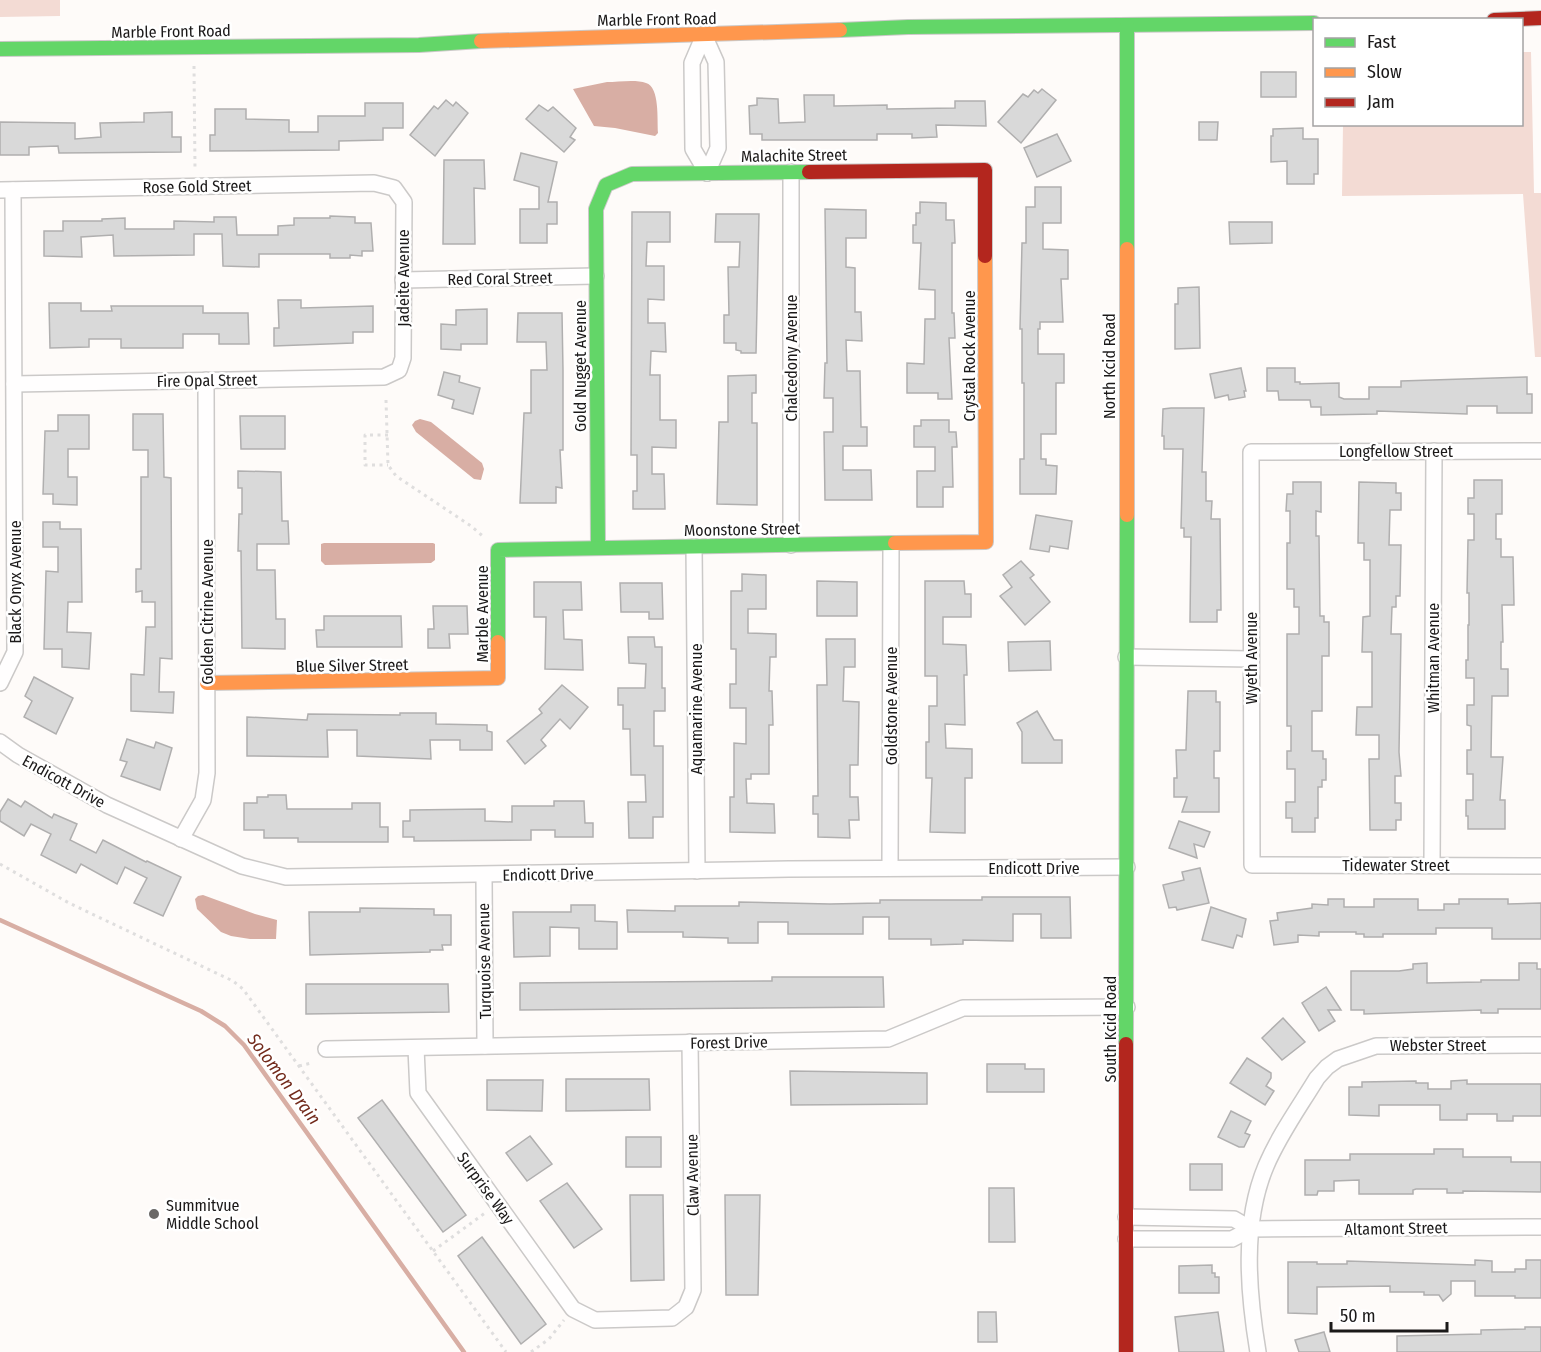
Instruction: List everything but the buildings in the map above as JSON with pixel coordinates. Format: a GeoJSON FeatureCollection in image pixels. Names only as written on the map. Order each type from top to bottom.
{"type":"FeatureCollection","features":[{"type":"Feature","properties":{"kind":"street"},"geometry":{"type":"LineString","coordinates":[[1523,19],[1541,18]]}},
{"type":"Feature","properties":{"kind":"street","name":"Marble Front Road"},"geometry":{"type":"LineString","coordinates":[[0,49],[419,45],[517,38],[704,35],[908,27],[1313,23]]}},
{"type":"Feature","properties":{"kind":"street","name":"North Kcid Road"},"geometry":{"type":"LineString","coordinates":[[1126,707],[1127,26]]}},
{"type":"Feature","properties":{"kind":"street"},"geometry":{"type":"LineString","coordinates":[[704,35],[692,63],[693,149],[707,173]]}},
{"type":"Feature","properties":{"kind":"street"},"geometry":{"type":"LineString","coordinates":[[704,35],[716,62],[718,148],[707,173]]}},
{"type":"Feature","properties":{"kind":"street","name":"Malachite Street"},"geometry":{"type":"LineString","coordinates":[[606,185],[632,174],[985,170]]}},
{"type":"Feature","properties":{"kind":"street","name":"Crystal Rock Avenue"},"geometry":{"type":"LineString","coordinates":[[985,170],[986,542]]}},
{"type":"Feature","properties":{"kind":"street","name":"Chalcedony Avenue"},"geometry":{"type":"LineString","coordinates":[[791,172],[791,545]]}},
{"type":"Feature","properties":{"kind":"street","name":"Rose Gold Street"},"geometry":{"type":"LineString","coordinates":[[7,190],[374,183],[394,188]]}},
{"type":"Feature","properties":{"kind":"street","name":"Gold Nugget Avenue"},"geometry":{"type":"LineString","coordinates":[[598,548],[596,209],[606,185]]}},
{"type":"Feature","properties":{"kind":"street","name":"Jadeite Avenue"},"geometry":{"type":"LineString","coordinates":[[394,188],[404,202],[403,358],[399,370]]}},
{"type":"Feature","properties":{"kind":"street","name":"Black Onyx Avenue"},"geometry":{"type":"LineString","coordinates":[[0,683],[15,652],[14,384],[7,190]]}},
{"type":"Feature","properties":{"kind":"street","name":"Red Coral Street"},"geometry":{"type":"LineString","coordinates":[[403,280],[596,276]]}},
{"type":"Feature","properties":{"kind":"street","name":"Fire Opal Street"},"geometry":{"type":"LineString","coordinates":[[14,384],[384,377],[399,370]]}},
{"type":"Feature","properties":{"kind":"street","name":"Golden Citrine Avenue"},"geometry":{"type":"LineString","coordinates":[[182,839],[203,800],[206,782],[206,380]]}},
{"type":"Feature","properties":{"kind":"street","name":"Whitman Avenue"},"geometry":{"type":"LineString","coordinates":[[1432,865],[1434,451]]}},
{"type":"Feature","properties":{"kind":"street","name":"Longfellow Street"},"geometry":{"type":"LineString","coordinates":[[1251,452],[1541,451]]}},
{"type":"Feature","properties":{"kind":"street","name":"Wyeth Avenue"},"geometry":{"type":"LineString","coordinates":[[1251,452],[1252,865]]}},
{"type":"Feature","properties":{"kind":"street","name":"Moonstone Street"},"geometry":{"type":"LineString","coordinates":[[498,550],[986,542]]}},
{"type":"Feature","properties":{"kind":"street","name":"Goldstone Avenue"},"geometry":{"type":"LineString","coordinates":[[890,868],[891,544]]}},
{"type":"Feature","properties":{"kind":"street","name":"Aquamarine Avenue"},"geometry":{"type":"LineString","coordinates":[[694,547],[697,871]]}},
{"type":"Feature","properties":{"kind":"street","name":"Marble Avenue"},"geometry":{"type":"LineString","coordinates":[[498,550],[498,678]]}},
{"type":"Feature","properties":{"kind":"street"},"geometry":{"type":"LineString","coordinates":[[1126,657],[1251,660]]}},
{"type":"Feature","properties":{"kind":"street","name":"Blue Silver Street"},"geometry":{"type":"LineString","coordinates":[[207,683],[498,678]]}},
{"type":"Feature","properties":{"kind":"street","name":"South Kcid Road"},"geometry":{"type":"LineString","coordinates":[[1126,707],[1126,1352]]}},
{"type":"Feature","properties":{"kind":"street","name":"Endicott Drive"},"geometry":{"type":"LineString","coordinates":[[0,742],[18,755],[107,805],[242,866],[286,877],[890,868],[1127,867]]}},
{"type":"Feature","properties":{"kind":"street","name":"Tidewater Street"},"geometry":{"type":"LineString","coordinates":[[1252,865],[1541,866]]}},
{"type":"Feature","properties":{"kind":"street","name":"Turquoise Avenue"},"geometry":{"type":"LineString","coordinates":[[484,875],[485,1046]]}},
{"type":"Feature","properties":{"kind":"street","name":"Forest Drive"},"geometry":{"type":"LineString","coordinates":[[326,1049],[888,1039],[963,1008],[1127,1007]]}},
{"type":"Feature","properties":{"kind":"street","name":"Claw Avenue"},"geometry":{"type":"LineString","coordinates":[[585,1315],[595,1320],[672,1318],[686,1307],[693,1290],[690,1042]]}},
{"type":"Feature","properties":{"kind":"street","name":"Webster Street"},"geometry":{"type":"LineString","coordinates":[[1251,1229],[1266,1165],[1317,1078],[1338,1059],[1376,1046],[1541,1045]]}},
{"type":"Feature","properties":{"kind":"street","name":"Surprise Way"},"geometry":{"type":"LineString","coordinates":[[416,1048],[418,1094],[573,1309],[585,1315]]}},
{"type":"Feature","properties":{"kind":"street","name":"Altamont Street"},"geometry":{"type":"LineString","coordinates":[[1126,1217],[1234,1219],[1251,1229]]}},
{"type":"Feature","properties":{"kind":"street","name":"Altamont Street"},"geometry":{"type":"LineString","coordinates":[[1126,1239],[1232,1239],[1251,1229],[1541,1227]]}},
{"type":"Feature","properties":{"kind":"street"},"geometry":{"type":"LineString","coordinates":[[1251,1229],[1249,1272],[1252,1316],[1258,1352]]}},
{"type":"Feature","properties":{"kind":"path"},"geometry":{"type":"LineString","coordinates":[[194,62],[195,169]]}},
{"type":"Feature","properties":{"kind":"path"},"geometry":{"type":"LineString","coordinates":[[386,400],[388,465],[396,476],[471,526],[498,550]]}},
{"type":"Feature","properties":{"kind":"path"},"geometry":{"type":"LineString","coordinates":[[388,435],[365,435],[365,465],[388,465]]}},
{"type":"Feature","properties":{"kind":"path"},"geometry":{"type":"LineString","coordinates":[[0,864],[69,903],[233,981],[243,989],[506,1352]]}},
{"type":"Feature","properties":{"kind":"path"},"geometry":{"type":"LineString","coordinates":[[300,1066],[311,1063]]}},
{"type":"Feature","properties":{"kind":"path"},"geometry":{"type":"LineString","coordinates":[[433,1251],[485,1213]]}},
{"type":"Feature","properties":{"kind":"path"},"geometry":{"type":"LineString","coordinates":[[531,1352],[549,1339],[564,1320]]}},
{"type":"Feature","properties":{"kind":"shaded area"},"geometry":{"type":"Polygon","coordinates":[[[0,0],[60,0],[60,16],[0,17],[0,0]]]}},
{"type":"Feature","properties":{"kind":"shaded area"},"geometry":{"type":"Polygon","coordinates":[[[1523,52],[1531,52],[1534,193],[1541,193],[1541,357],[1535,357],[1523,194],[1342,196],[1343,126],[1523,126],[1523,52]]]}},
{"type":"Feature","properties":{"kind":"shaded area"},"geometry":{"type":"Polygon","coordinates":[[[637,81],[650,86],[654,91],[657,105],[658,133],[655,136],[594,126],[573,89],[607,82],[637,81]]]}},
{"type":"Feature","properties":{"kind":"shaded area"},"geometry":{"type":"Polygon","coordinates":[[[420,419],[431,422],[482,463],[484,469],[481,480],[474,479],[416,432],[412,425],[420,419]]]}},
{"type":"Feature","properties":{"kind":"shaded area"},"geometry":{"type":"Polygon","coordinates":[[[433,543],[435,544],[435,560],[431,563],[325,565],[321,561],[321,544],[433,543]]]}},
{"type":"Feature","properties":{"kind":"shaded area"},"geometry":{"type":"Polygon","coordinates":[[[203,895],[277,920],[276,939],[250,939],[221,932],[197,909],[195,899],[203,895]]]}},
{"type":"Feature","properties":{"kind":"waterway","name":"Solomon Drain"},"geometry":{"type":"LineString","coordinates":[[0,920],[201,1011],[225,1026],[244,1045],[464,1352]]}},
{"type":"Feature","properties":{"kind":"traffic: fast"},"geometry":{"type":"LineString","coordinates":[[840,30],[908,27],[1313,23]]}},
{"type":"Feature","properties":{"kind":"traffic: fast"},"geometry":{"type":"LineString","coordinates":[[1127,26],[1127,249]]}},
{"type":"Feature","properties":{"kind":"traffic: fast"},"geometry":{"type":"LineString","coordinates":[[0,49],[419,45],[481,41]]}},
{"type":"Feature","properties":{"kind":"traffic: fast"},"geometry":{"type":"LineString","coordinates":[[598,548],[596,209],[606,185],[632,174],[809,172]]}},
{"type":"Feature","properties":{"kind":"traffic: fast"},"geometry":{"type":"LineString","coordinates":[[1126,1044],[1127,515]]}},
{"type":"Feature","properties":{"kind":"traffic: fast"},"geometry":{"type":"LineString","coordinates":[[498,642],[498,550],[895,543]]}},
{"type":"Feature","properties":{"kind":"traffic: slow"},"geometry":{"type":"LineString","coordinates":[[481,41],[840,30]]}},
{"type":"Feature","properties":{"kind":"traffic: slow"},"geometry":{"type":"LineString","coordinates":[[1127,249],[1127,515]]}},
{"type":"Feature","properties":{"kind":"traffic: slow"},"geometry":{"type":"LineString","coordinates":[[895,543],[986,542],[985,256]]}},
{"type":"Feature","properties":{"kind":"traffic: slow"},"geometry":{"type":"LineString","coordinates":[[207,683],[498,678],[498,642]]}},
{"type":"Feature","properties":{"kind":"traffic: jam"},"geometry":{"type":"LineString","coordinates":[[1523,19],[1541,18]]}},
{"type":"Feature","properties":{"kind":"traffic: jam"},"geometry":{"type":"LineString","coordinates":[[809,172],[985,170],[985,256]]}},
{"type":"Feature","properties":{"kind":"traffic: jam"},"geometry":{"type":"LineString","coordinates":[[1126,1044],[1126,1352]]}},
{"type":"Feature","properties":{"kind":"place","name":"Summitvue Middle School"},"geometry":{"type":"Point","coordinates":[154,1214]}}]}
